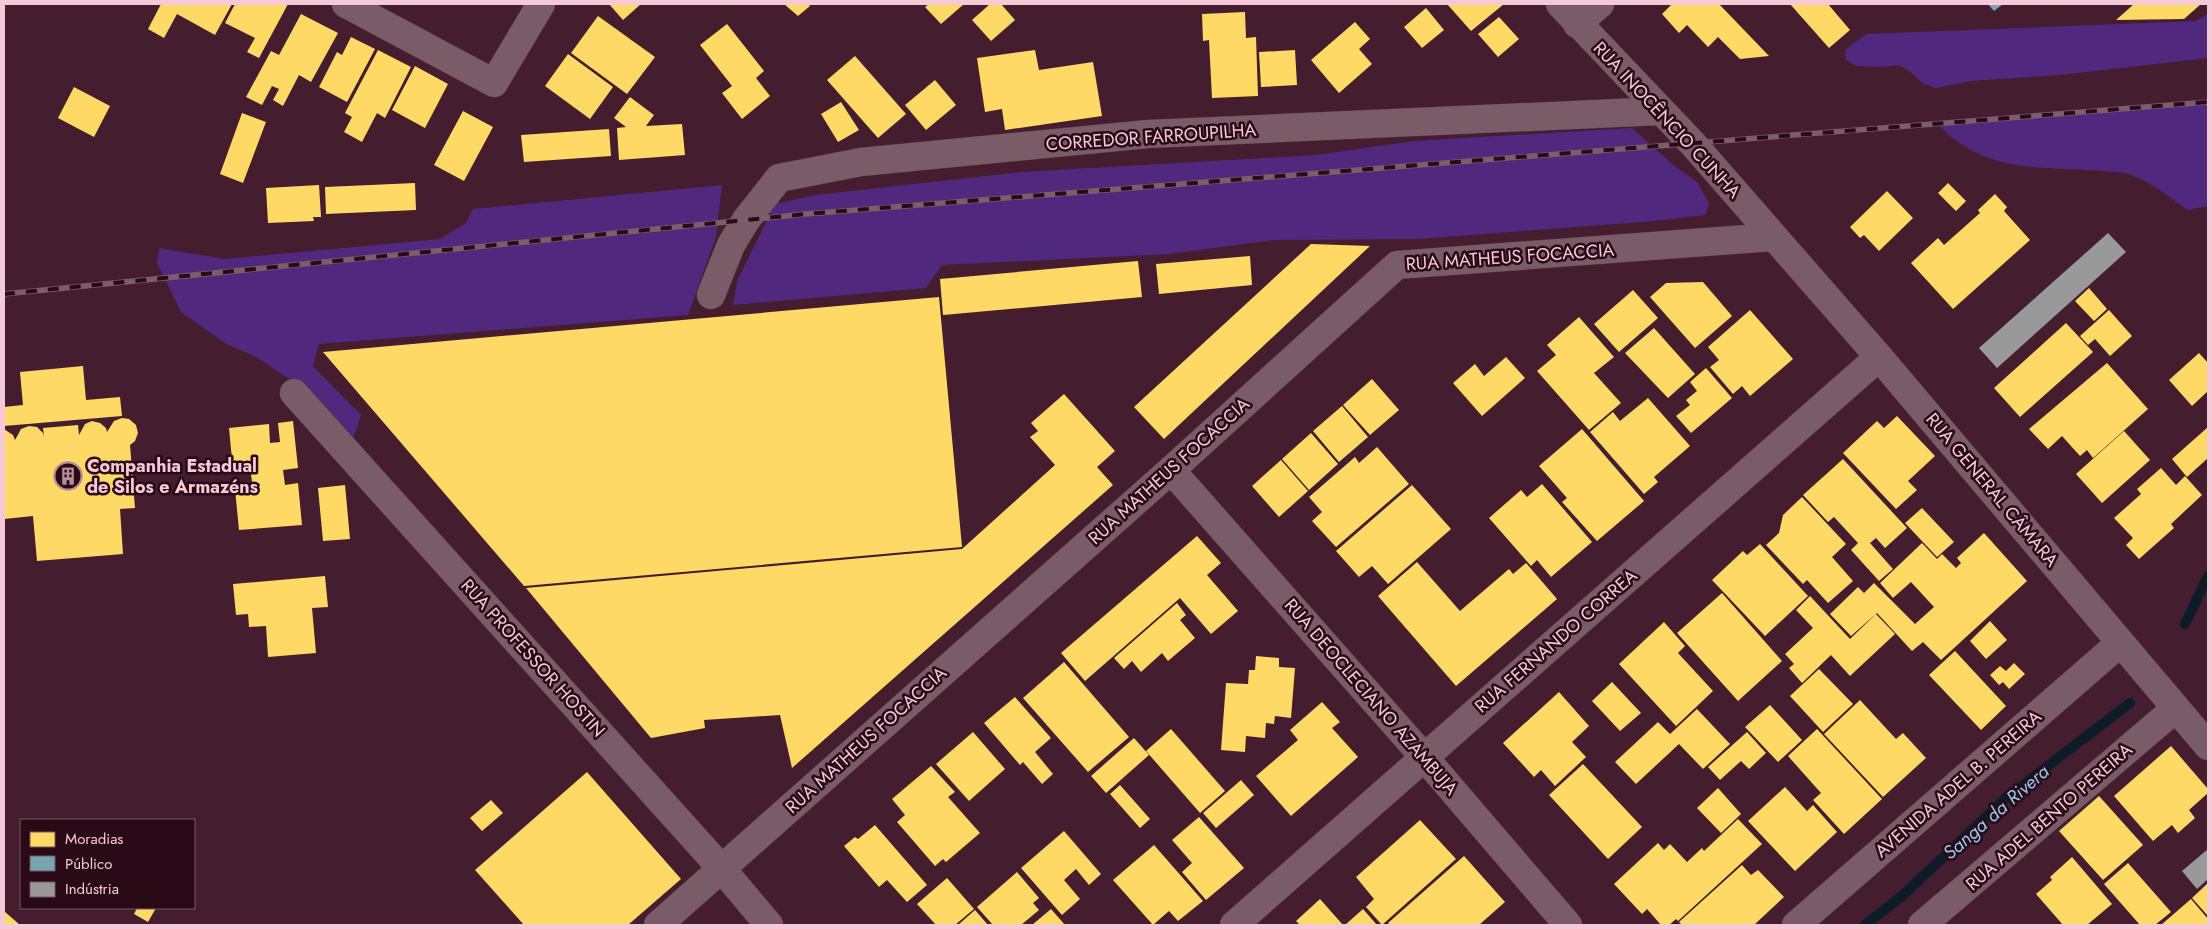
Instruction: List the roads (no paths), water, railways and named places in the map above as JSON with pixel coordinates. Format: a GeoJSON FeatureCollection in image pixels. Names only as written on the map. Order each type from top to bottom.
{"type":"FeatureCollection","features":[{"type":"Feature","properties":{"kind":"street"},"geometry":{"type":"LineString","coordinates":[[346,4],[494,83],[541,4]]}},
{"type":"Feature","properties":{"kind":"street","name":"RUA INOCÊNCIO CUNHA"},"geometry":{"type":"LineString","coordinates":[[1560,4],[1693,144],[1772,237]]}},
{"type":"Feature","properties":{"kind":"street"},"geometry":{"type":"LineString","coordinates":[[1577,24],[1600,4]]}},
{"type":"Feature","properties":{"kind":"street","name":"CORREDOR FARROUPILHA"},"geometry":{"type":"LineString","coordinates":[[711,295],[731,244],[746,220],[779,178],[861,162],[1148,134],[1661,110]]}},
{"type":"Feature","properties":{"kind":"street","name":"RUA GENERAL CÂMARA"},"geometry":{"type":"LineString","coordinates":[[1772,237],[1880,357],[2208,746]]}},
{"type":"Feature","properties":{"kind":"street","name":"RUA MATHEUS FOCACCIA"},"geometry":{"type":"LineString","coordinates":[[658,925],[1171,470],[1397,265],[1772,237]]}},
{"type":"Feature","properties":{"kind":"street","name":"RUA FERNANDO CORREA"},"geometry":{"type":"LineString","coordinates":[[1234,925],[1880,357]]}},
{"type":"Feature","properties":{"kind":"street","name":"RUA PROFESSOR HOSTIN"},"geometry":{"type":"LineString","coordinates":[[294,393],[722,869],[769,925]]}},
{"type":"Feature","properties":{"kind":"street","name":"RUA DEOCLECIANO AZAMBUJA"},"geometry":{"type":"LineString","coordinates":[[1171,470],[1424,757],[1568,925]]}},
{"type":"Feature","properties":{"kind":"street","name":"AVENIDA ADEL B. PEREIRA"},"geometry":{"type":"LineString","coordinates":[[1796,925],[2120,643]]}},
{"type":"Feature","properties":{"kind":"street","name":"RUA ADEL BENTO PEREIRA"},"geometry":{"type":"LineString","coordinates":[[1922,925],[2175,709]]}},
{"type":"Feature","properties":{"kind":"waterway","name":"Sanga da Rivera"},"geometry":{"type":"LineString","coordinates":[[2185,624],[2208,576]]}},
{"type":"Feature","properties":{"kind":"waterway","name":"Sanga da Rivera"},"geometry":{"type":"LineString","coordinates":[[1865,925],[1902,896],[2007,797],[2130,703]]}},
{"type":"Feature","properties":{"kind":"railway"},"geometry":{"type":"LineString","coordinates":[[4,294],[806,214],[2208,102]]}},
{"type":"Feature","properties":{"kind":"place","name":"Companhia Estadual de Silos e Armazéns"},"geometry":{"type":"Point","coordinates":[68,476]}}]}
